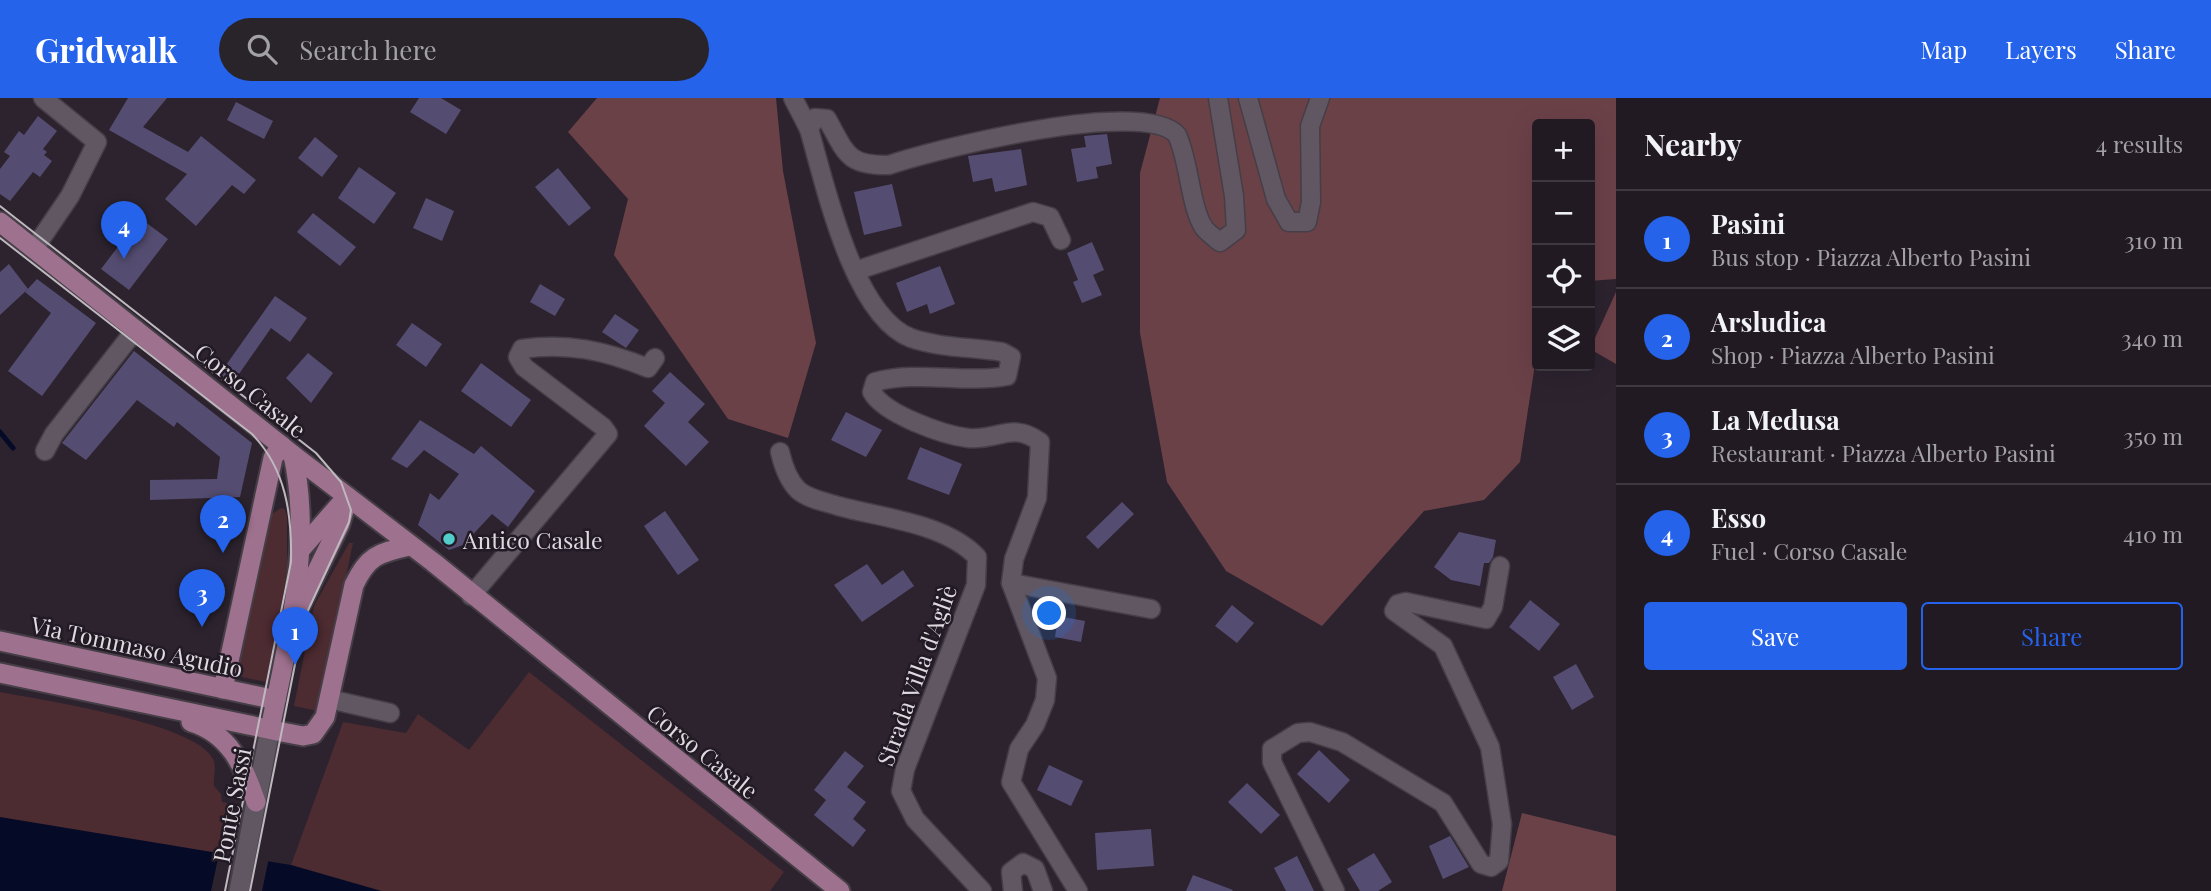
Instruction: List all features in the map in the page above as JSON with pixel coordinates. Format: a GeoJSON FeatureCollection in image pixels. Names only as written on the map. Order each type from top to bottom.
{"type":"FeatureCollection","features":[{"type":"Feature","properties":{"kind":"main road","name":"Corso Casale"},"geometry":{"type":"LineString","coordinates":[[0,222],[410,545],[840,891]]}},
{"type":"Feature","properties":{"kind":"main road"},"geometry":{"type":"LineString","coordinates":[[223,689],[273,458],[287,450],[300,501],[301,548],[292,624],[270,729]]}},
{"type":"Feature","properties":{"kind":"main road"},"geometry":{"type":"LineString","coordinates":[[301,548],[348,497]]}},
{"type":"Feature","properties":{"kind":"main road"},"geometry":{"type":"LineString","coordinates":[[292,624],[340,524],[348,497]]}},
{"type":"Feature","properties":{"kind":"main road"},"geometry":{"type":"LineString","coordinates":[[0,673],[303,736],[313,734],[321,727],[354,584],[363,565],[386,551],[410,545]]}},
{"type":"Feature","properties":{"kind":"main road","name":"Via Tommaso Agudio"},"geometry":{"type":"LineString","coordinates":[[0,641],[276,700]]}},
{"type":"Feature","properties":{"kind":"main road"},"geometry":{"type":"LineString","coordinates":[[93,692],[137,710],[208,728],[229,745],[248,778],[256,804]]}},
{"type":"Feature","properties":{"kind":"main road","name":"Ponte Sassi"},"geometry":{"type":"LineString","coordinates":[[239,891],[270,729]]}},
{"type":"Feature","properties":{"kind":"street"},"geometry":{"type":"LineString","coordinates":[[34,249],[70,196],[97,142],[43,98]]}},
{"type":"Feature","properties":{"kind":"street"},"geometry":{"type":"LineString","coordinates":[[793,98],[809,130],[837,228],[855,271],[877,310],[893,327],[911,338],[1002,352],[1011,357],[1007,376],[984,380],[891,377],[875,382],[872,392],[877,402],[924,426],[968,438],[992,437],[1016,430],[1028,433],[1040,442],[1037,499],[1014,559],[1011,583],[1048,678],[1045,700],[1035,725],[1018,749],[1011,782],[1078,891]]}},
{"type":"Feature","properties":{"kind":"street"},"geometry":{"type":"LineString","coordinates":[[809,130],[815,118],[827,119],[848,156],[863,165],[889,165],[1037,116],[1138,108],[1158,114],[1177,134],[1203,227],[1220,242],[1236,230],[1234,195],[1218,98]]}},
{"type":"Feature","properties":{"kind":"street"},"geometry":{"type":"LineString","coordinates":[[1248,98],[1276,199],[1289,222],[1307,222],[1311,202],[1310,126],[1320,98]]}},
{"type":"Feature","properties":{"kind":"street"},"geometry":{"type":"LineString","coordinates":[[855,271],[1033,212],[1050,217],[1061,240]]}},
{"type":"Feature","properties":{"kind":"street"},"geometry":{"type":"LineString","coordinates":[[45,451],[54,434],[136,329]]}},
{"type":"Feature","properties":{"kind":"street"},"geometry":{"type":"LineString","coordinates":[[471,596],[608,434],[603,427],[524,367],[519,357],[522,349],[550,344],[610,352],[648,368],[655,358]]}},
{"type":"Feature","properties":{"kind":"street","name":"Strada Villa d'Agliè"},"geometry":{"type":"LineString","coordinates":[[780,452],[784,469],[799,491],[819,500],[918,526],[965,544],[977,557],[976,585],[956,643],[913,748],[901,791],[915,820],[982,891]]}},
{"type":"Feature","properties":{"kind":"street"},"geometry":{"type":"LineString","coordinates":[[1335,891],[1272,762],[1272,749],[1298,733],[1310,732],[1342,742],[1443,803],[1481,864],[1491,867],[1499,861],[1502,824],[1490,747],[1443,646],[1394,611],[1398,604],[1406,602],[1486,618],[1493,607],[1500,566]]}},
{"type":"Feature","properties":{"kind":"street"},"geometry":{"type":"LineString","coordinates":[[1011,583],[1151,609]]}},
{"type":"Feature","properties":{"kind":"street"},"geometry":{"type":"LineString","coordinates":[[329,699],[390,713]]}},
{"type":"Feature","properties":{"kind":"street"},"geometry":{"type":"LineString","coordinates":[[1013,891],[1012,872],[1023,863],[1035,869],[1043,891]]}},
{"type":"Feature","properties":{"kind":"shaded area"},"geometry":{"type":"Polygon","coordinates":[[[597,98],[776,98],[783,171],[816,343],[788,438],[728,419],[614,255],[628,199],[568,132],[597,98]]]}},
{"type":"Feature","properties":{"kind":"shaded area"},"geometry":{"type":"Polygon","coordinates":[[[1160,98],[1616,98],[1616,279],[1595,281],[1595,119],[1532,119],[1534,371],[1520,462],[1484,500],[1424,511],[1322,626],[1226,571],[1167,482],[1140,333],[1140,173],[1160,98]]]}},
{"type":"Feature","properties":{"kind":"shaded area"},"geometry":{"type":"Polygon","coordinates":[[[1616,292],[1616,364],[1595,352],[1595,338],[1616,292]]]}},
{"type":"Feature","properties":{"kind":"shaded area"},"geometry":{"type":"Polygon","coordinates":[[[281,508],[285,509],[287,517],[287,576],[266,682],[237,676],[272,514],[281,508]]]}},
{"type":"Feature","properties":{"kind":"shaded area"},"geometry":{"type":"Polygon","coordinates":[[[349,543],[353,543],[318,711],[294,706],[314,606],[349,543]]]}},
{"type":"Feature","properties":{"kind":"shaded area"},"geometry":{"type":"Polygon","coordinates":[[[529,672],[784,872],[770,891],[382,891],[291,865],[343,722],[406,733],[418,714],[469,750],[529,672]]]}},
{"type":"Feature","properties":{"kind":"shaded area"},"geometry":{"type":"Polygon","coordinates":[[[0,692],[116,715],[178,734],[201,746],[213,759],[214,786],[221,794],[222,802],[227,803],[213,868],[0,844],[0,692]]]}},
{"type":"Feature","properties":{"kind":"shaded area"},"geometry":{"type":"Polygon","coordinates":[[[1522,813],[1616,836],[1616,891],[1502,891],[1522,813]]]}},
{"type":"Feature","properties":{"kind":"water"},"geometry":{"type":"Polygon","coordinates":[[[0,817],[291,865],[381,891],[0,891],[0,817]]]}},
{"type":"Feature","properties":{"kind":"pier"},"geometry":{"type":"Polygon","coordinates":[[[220,849],[269,858],[262,891],[211,891],[220,849]]]}},
{"type":"Feature","properties":{"kind":"building"},"geometry":{"type":"Polygon","coordinates":[[[128,98],[167,98],[143,127],[188,152],[201,136],[256,180],[244,194],[232,185],[196,226],[165,199],[187,174],[109,130],[128,98]]]}},
{"type":"Feature","properties":{"kind":"building"},"geometry":{"type":"Polygon","coordinates":[[[419,98],[441,98],[461,110],[446,134],[410,112],[419,98]]]}},
{"type":"Feature","properties":{"kind":"building"},"geometry":{"type":"Polygon","coordinates":[[[236,102],[273,121],[264,139],[227,120],[236,102]]]}},
{"type":"Feature","properties":{"kind":"building"},"geometry":{"type":"Polygon","coordinates":[[[38,116],[57,131],[43,149],[47,152],[44,155],[52,161],[40,177],[33,172],[10,201],[0,194],[0,169],[10,156],[4,152],[19,131],[24,135],[38,116]]]}},
{"type":"Feature","properties":{"kind":"building"},"geometry":{"type":"Polygon","coordinates":[[[1107,134],[1112,164],[1096,167],[1098,178],[1077,182],[1071,149],[1086,147],[1084,136],[1107,134]]]}},
{"type":"Feature","properties":{"kind":"building"},"geometry":{"type":"Polygon","coordinates":[[[315,137],[338,156],[322,177],[298,158],[315,137]]]}},
{"type":"Feature","properties":{"kind":"building"},"geometry":{"type":"Polygon","coordinates":[[[1021,149],[1027,185],[995,192],[992,178],[973,182],[968,156],[1021,149]]]}},
{"type":"Feature","properties":{"kind":"building"},"geometry":{"type":"Polygon","coordinates":[[[359,167],[396,193],[374,224],[338,198],[359,167]]]}},
{"type":"Feature","properties":{"kind":"building"},"geometry":{"type":"Polygon","coordinates":[[[558,168],[591,208],[569,226],[535,187],[558,168]]]}},
{"type":"Feature","properties":{"kind":"building"},"geometry":{"type":"Polygon","coordinates":[[[892,184],[902,226],[864,235],[854,192],[892,184]]]}},
{"type":"Feature","properties":{"kind":"building"},"geometry":{"type":"Polygon","coordinates":[[[426,198],[454,211],[442,241],[413,228],[426,198]]]}},
{"type":"Feature","properties":{"kind":"building"},"geometry":{"type":"Polygon","coordinates":[[[132,212],[168,239],[129,290],[101,269],[130,231],[122,224],[132,212]]]}},
{"type":"Feature","properties":{"kind":"building"},"geometry":{"type":"Polygon","coordinates":[[[313,213],[356,247],[340,266],[297,232],[313,213]]]}},
{"type":"Feature","properties":{"kind":"building"},"geometry":{"type":"Polygon","coordinates":[[[1092,242],[1104,270],[1093,275],[1102,295],[1082,303],[1073,282],[1078,280],[1067,253],[1092,242]]]}},
{"type":"Feature","properties":{"kind":"building"},"geometry":{"type":"Polygon","coordinates":[[[9,264],[28,289],[0,315],[0,272],[9,264]]]}},
{"type":"Feature","properties":{"kind":"building"},"geometry":{"type":"Polygon","coordinates":[[[940,266],[955,304],[930,314],[927,304],[907,312],[896,283],[940,266]]]}},
{"type":"Feature","properties":{"kind":"building"},"geometry":{"type":"Polygon","coordinates":[[[37,279],[96,323],[42,396],[8,371],[51,313],[25,292],[37,279]]]}},
{"type":"Feature","properties":{"kind":"building"},"geometry":{"type":"Polygon","coordinates":[[[540,284],[565,299],[555,316],[530,302],[540,284]]]}},
{"type":"Feature","properties":{"kind":"building"},"geometry":{"type":"Polygon","coordinates":[[[275,296],[307,318],[290,342],[271,328],[232,384],[219,375],[275,296]]]}},
{"type":"Feature","properties":{"kind":"building"},"geometry":{"type":"Polygon","coordinates":[[[615,314],[639,330],[626,348],[602,332],[615,314]]]}},
{"type":"Feature","properties":{"kind":"building"},"geometry":{"type":"Polygon","coordinates":[[[412,323],[442,344],[426,367],[396,345],[412,323]]]}},
{"type":"Feature","properties":{"kind":"building"},"geometry":{"type":"Polygon","coordinates":[[[134,351],[252,443],[240,497],[150,500],[150,480],[217,479],[220,457],[177,422],[174,427],[137,400],[86,460],[62,443],[134,351]]]}},
{"type":"Feature","properties":{"kind":"building"},"geometry":{"type":"Polygon","coordinates":[[[308,353],[333,373],[311,403],[286,378],[308,353]]]}},
{"type":"Feature","properties":{"kind":"building"},"geometry":{"type":"Polygon","coordinates":[[[481,363],[531,400],[511,427],[461,391],[481,363]]]}},
{"type":"Feature","properties":{"kind":"building"},"geometry":{"type":"Polygon","coordinates":[[[670,372],[705,404],[688,422],[709,442],[686,466],[644,426],[665,403],[652,391],[670,372]]]}},
{"type":"Feature","properties":{"kind":"building"},"geometry":{"type":"Polygon","coordinates":[[[846,412],[882,430],[866,457],[831,440],[846,412]]]}},
{"type":"Feature","properties":{"kind":"building"},"geometry":{"type":"Polygon","coordinates":[[[420,420],[474,454],[481,446],[535,491],[508,527],[492,514],[463,545],[449,550],[418,525],[430,493],[439,500],[459,474],[424,450],[407,468],[391,459],[420,420]]]}},
{"type":"Feature","properties":{"kind":"building"},"geometry":{"type":"Polygon","coordinates":[[[920,447],[962,464],[949,495],[907,479],[920,447]]]}},
{"type":"Feature","properties":{"kind":"building"},"geometry":{"type":"Polygon","coordinates":[[[1122,502],[1134,514],[1098,549],[1086,537],[1122,502]]]}},
{"type":"Feature","properties":{"kind":"building"},"geometry":{"type":"Polygon","coordinates":[[[665,511],[699,560],[678,575],[644,526],[665,511]]]}},
{"type":"Feature","properties":{"kind":"building"},"geometry":{"type":"Polygon","coordinates":[[[1459,532],[1496,540],[1493,557],[1489,563],[1484,563],[1480,586],[1451,580],[1434,567],[1459,532]]]}},
{"type":"Feature","properties":{"kind":"building"},"geometry":{"type":"Polygon","coordinates":[[[867,564],[882,585],[903,570],[914,586],[862,622],[834,585],[867,564]]]}},
{"type":"Feature","properties":{"kind":"building"},"geometry":{"type":"Polygon","coordinates":[[[1530,600],[1560,624],[1539,651],[1509,627],[1530,600]]]}},
{"type":"Feature","properties":{"kind":"building"},"geometry":{"type":"Polygon","coordinates":[[[1232,605],[1254,623],[1237,643],[1215,626],[1232,605]]]}},
{"type":"Feature","properties":{"kind":"building"},"geometry":{"type":"Polygon","coordinates":[[[1058,616],[1085,621],[1081,642],[1055,637],[1058,616]]]}},
{"type":"Feature","properties":{"kind":"building"},"geometry":{"type":"Polygon","coordinates":[[[1576,664],[1594,697],[1572,710],[1553,677],[1576,664]]]}},
{"type":"Feature","properties":{"kind":"building"},"geometry":{"type":"Polygon","coordinates":[[[1319,750],[1350,780],[1329,803],[1297,774],[1319,750]]]}},
{"type":"Feature","properties":{"kind":"building"},"geometry":{"type":"Polygon","coordinates":[[[845,751],[864,766],[847,787],[866,802],[853,819],[866,830],[853,847],[814,815],[826,800],[814,790],[845,751]]]}},
{"type":"Feature","properties":{"kind":"building"},"geometry":{"type":"Polygon","coordinates":[[[1049,765],[1083,781],[1071,806],[1037,790],[1049,765]]]}},
{"type":"Feature","properties":{"kind":"building"},"geometry":{"type":"Polygon","coordinates":[[[1247,783],[1280,815],[1261,834],[1228,802],[1247,783]]]}},
{"type":"Feature","properties":{"kind":"building"},"geometry":{"type":"Polygon","coordinates":[[[1151,829],[1154,866],[1097,870],[1095,833],[1151,829]]]}},
{"type":"Feature","properties":{"kind":"building"},"geometry":{"type":"Polygon","coordinates":[[[1450,836],[1469,867],[1443,879],[1429,846],[1450,836]]]}},
{"type":"Feature","properties":{"kind":"building"},"geometry":{"type":"Polygon","coordinates":[[[1374,853],[1392,882],[1378,891],[1360,891],[1347,869],[1374,853]]]}},
{"type":"Feature","properties":{"kind":"building"},"geometry":{"type":"Polygon","coordinates":[[[1297,856],[1314,891],[1286,891],[1274,868],[1297,856]]]}},
{"type":"Feature","properties":{"kind":"building"},"geometry":{"type":"Polygon","coordinates":[[[1193,875],[1233,890],[1186,891],[1193,875]]]}},
{"type":"Feature","properties":{"kind":"waterway"},"geometry":{"type":"LineString","coordinates":[[0,432],[13,448]]}},
{"type":"Feature","properties":{"kind":"tram line"},"geometry":{"type":"LineString","coordinates":[[0,206],[316,453],[341,482],[351,510],[349,522],[304,619],[250,891]]}},
{"type":"Feature","properties":{"kind":"tram line"},"geometry":{"type":"LineString","coordinates":[[0,238],[252,434],[273,462],[280,477],[288,510],[291,562],[225,891]]}},
{"type":"Feature","properties":{"kind":"place","name":"Esso"},"geometry":{"type":"Point","coordinates":[124,259]}},
{"type":"Feature","properties":{"kind":"place","name":"Antico Casale"},"geometry":{"type":"Point","coordinates":[449,539]}},
{"type":"Feature","properties":{"kind":"place","name":"Arsludica"},"geometry":{"type":"Point","coordinates":[223,553]}},
{"type":"Feature","properties":{"kind":"place","name":"La Medusa"},"geometry":{"type":"Point","coordinates":[202,627]}},
{"type":"Feature","properties":{"kind":"place","name":"Pasini"},"geometry":{"type":"Point","coordinates":[295,665]}}]}
